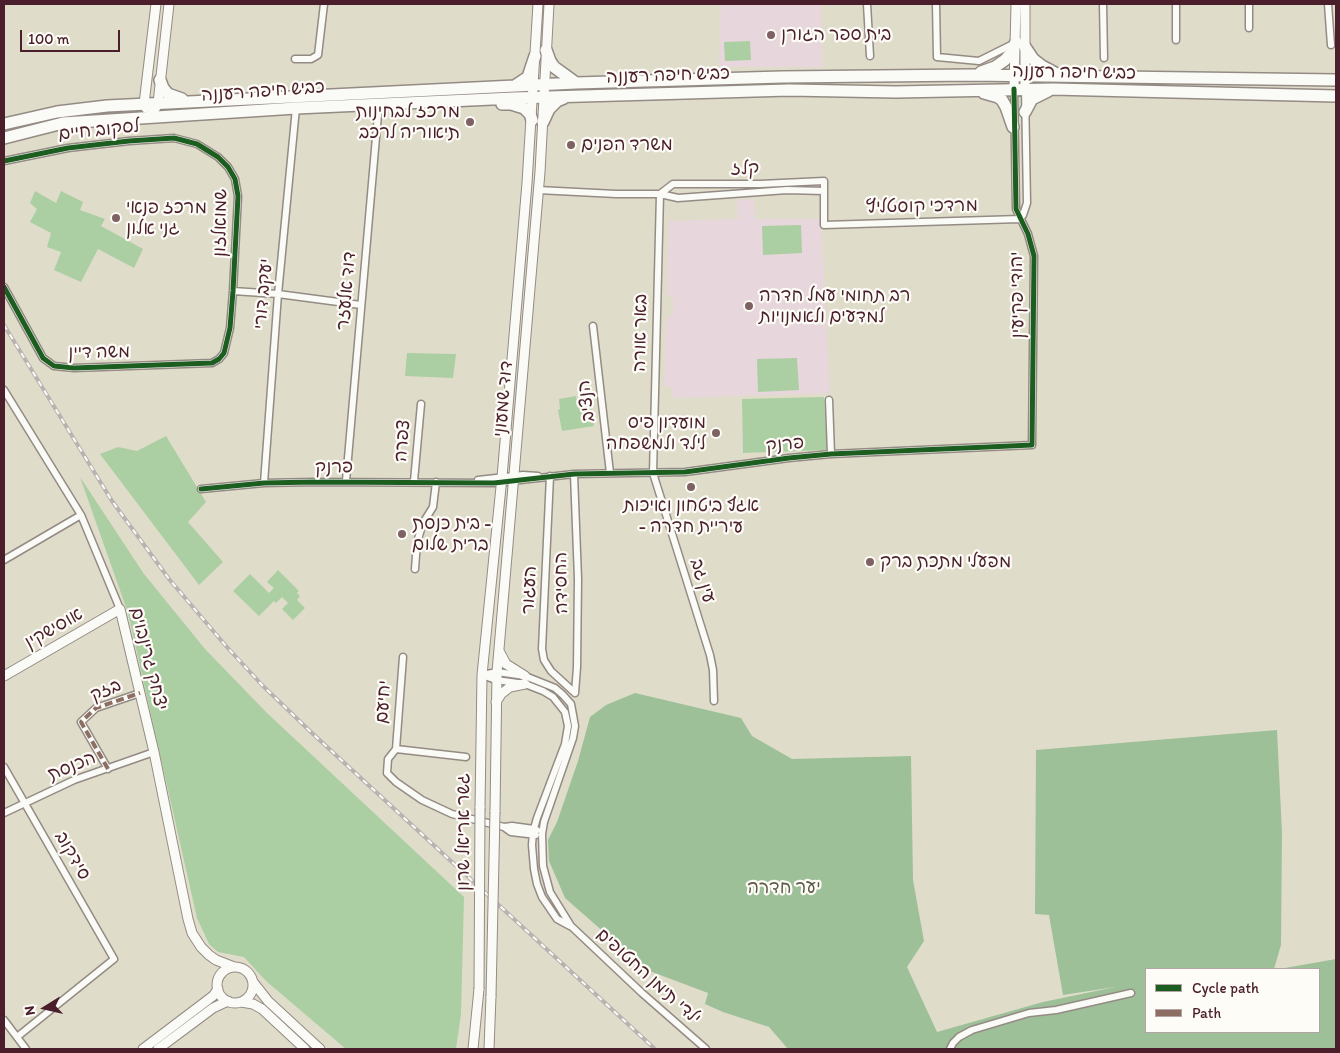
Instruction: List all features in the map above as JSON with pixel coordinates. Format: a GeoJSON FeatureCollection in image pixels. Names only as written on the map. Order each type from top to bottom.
{"type":"FeatureCollection","features":[{"type":"Feature","properties":{"kind":"highway"},"geometry":{"type":"LineString","coordinates":[[972,75],[1000,64],[1020,44],[1033,59],[1061,76]]}},
{"type":"Feature","properties":{"kind":"highway"},"geometry":{"type":"LineString","coordinates":[[546,50],[554,67],[576,83]]}},
{"type":"Feature","properties":{"kind":"highway"},"geometry":{"type":"LineString","coordinates":[[514,85],[528,77],[535,56]]}},
{"type":"Feature","properties":{"kind":"highway","name":"כביש חיפה רעננה"},"geometry":{"type":"LineString","coordinates":[[4,124],[57,112],[144,104],[540,84],[782,77],[972,75],[1336,80]]}},
{"type":"Feature","properties":{"kind":"highway"},"geometry":{"type":"LineString","coordinates":[[160,80],[168,94],[192,101]]}},
{"type":"Feature","properties":{"kind":"highway","name":"כביש חיפה רעננה"},"geometry":{"type":"LineString","coordinates":[[4,138],[63,123],[379,103],[567,96],[789,90],[896,92],[1053,89],[1336,96]]}},
{"type":"Feature","properties":{"kind":"highway"},"geometry":{"type":"LineString","coordinates":[[1025,112],[1032,99],[1053,89]]}},
{"type":"Feature","properties":{"kind":"highway"},"geometry":{"type":"LineString","coordinates":[[973,91],[991,94],[1002,100],[1013,127]]}},
{"type":"Feature","properties":{"kind":"highway"},"geometry":{"type":"LineString","coordinates":[[472,100],[478,104],[518,106],[538,121],[553,104],[567,96]]}},
{"type":"Feature","properties":{"kind":"main road"},"geometry":{"type":"LineString","coordinates":[[151,117],[144,104],[156,4]]}},
{"type":"Feature","properties":{"kind":"main road"},"geometry":{"type":"LineString","coordinates":[[151,117],[158,103],[169,4]]}},
{"type":"Feature","properties":{"kind":"main road"},"geometry":{"type":"LineString","coordinates":[[538,4],[535,56],[540,84]]}},
{"type":"Feature","properties":{"kind":"main road"},"geometry":{"type":"LineString","coordinates":[[540,84],[546,50],[549,4]]}},
{"type":"Feature","properties":{"kind":"main road"},"geometry":{"type":"LineString","coordinates":[[1016,4],[1020,44]]}},
{"type":"Feature","properties":{"kind":"main road"},"geometry":{"type":"LineString","coordinates":[[1020,44],[1025,4]]}},
{"type":"Feature","properties":{"kind":"main road","name":"יהודי פקיעין"},"geometry":{"type":"LineString","coordinates":[[1019,89],[1020,44]]}},
{"type":"Feature","properties":{"kind":"main road","name":"דוד שמעוני"},"geometry":{"type":"LineString","coordinates":[[495,703],[538,190],[540,84]]}},
{"type":"Feature","properties":{"kind":"main road","name":"דוד שמעוני"},"geometry":{"type":"LineString","coordinates":[[482,675],[538,121]]}},
{"type":"Feature","properties":{"kind":"main road","name":"אוסישקין"},"geometry":{"type":"LineString","coordinates":[[4,676],[120,609]]}},
{"type":"Feature","properties":{"kind":"main road","name":"יצחק גרינבוים"},"geometry":{"type":"LineString","coordinates":[[120,609],[154,752],[188,919],[192,933],[209,955],[219,977]]}},
{"type":"Feature","properties":{"kind":"main road"},"geometry":{"type":"LineString","coordinates":[[495,703],[505,690],[525,680],[506,664],[501,657],[499,649]]}},
{"type":"Feature","properties":{"kind":"main road","name":"גשר אריאל שרון"},"geometry":{"type":"LineString","coordinates":[[473,1049],[479,989],[482,675]]}},
{"type":"Feature","properties":{"kind":"main road","name":"גשר אריאל שרון"},"geometry":{"type":"LineString","coordinates":[[490,1049],[495,812],[495,703]]}},
{"type":"Feature","properties":{"kind":"main road","name":"יצחק גרינבוים"},"geometry":{"type":"LineString","coordinates":[[209,955],[222,963],[234,967]]}},
{"type":"Feature","properties":{"kind":"main road"},"geometry":{"type":"LineString","coordinates":[[144,1049],[211,999],[218,989],[219,977],[225,970],[234,967],[247,971],[268,1001],[320,1049]]}},
{"type":"Feature","properties":{"kind":"main road"},"geometry":{"type":"LineString","coordinates":[[240,1002],[249,996],[253,982]]}},
{"type":"Feature","properties":{"kind":"main road"},"geometry":{"type":"LineString","coordinates":[[218,989],[228,1001]]}},
{"type":"Feature","properties":{"kind":"main road"},"geometry":{"type":"LineString","coordinates":[[158,1049],[213,1008],[228,1001],[253,1004],[305,1049]]}},
{"type":"Feature","properties":{"kind":"street"},"geometry":{"type":"LineString","coordinates":[[295,59],[311,59],[318,55],[324,4]]}},
{"type":"Feature","properties":{"kind":"street"},"geometry":{"type":"LineString","coordinates":[[867,4],[870,56]]}},
{"type":"Feature","properties":{"kind":"street"},"geometry":{"type":"LineString","coordinates":[[936,4],[937,57],[978,62],[1020,44]]}},
{"type":"Feature","properties":{"kind":"street"},"geometry":{"type":"LineString","coordinates":[[1103,4],[1104,58]]}},
{"type":"Feature","properties":{"kind":"street"},"geometry":{"type":"LineString","coordinates":[[1176,4],[1176,40]]}},
{"type":"Feature","properties":{"kind":"street"},"geometry":{"type":"LineString","coordinates":[[1250,4],[1250,28]]}},
{"type":"Feature","properties":{"kind":"street"},"geometry":{"type":"LineString","coordinates":[[1328,4],[1331,45]]}},
{"type":"Feature","properties":{"kind":"street","name":"יהודי פקיעין"},"geometry":{"type":"LineString","coordinates":[[1019,89],[1025,112],[1027,203],[1020,220]]}},
{"type":"Feature","properties":{"kind":"street","name":"יהודי פקיעין"},"geometry":{"type":"LineString","coordinates":[[1019,89],[1013,127],[1015,204],[1020,220],[1028,234],[1034,256],[1032,445]]}},
{"type":"Feature","properties":{"kind":"street","name":"דוד אלעזר"},"geometry":{"type":"LineString","coordinates":[[346,481],[379,103]]}},
{"type":"Feature","properties":{"kind":"street","name":"יעקב דורי"},"geometry":{"type":"LineString","coordinates":[[264,483],[278,294],[296,108]]}},
{"type":"Feature","properties":{"kind":"street","name":"לסקוב חיים"},"geometry":{"type":"LineString","coordinates":[[4,162],[48,151],[129,140],[174,138],[198,144]]}},
{"type":"Feature","properties":{"kind":"street","name":"שמואלזון"},"geometry":{"type":"LineString","coordinates":[[198,144],[218,157],[228,167],[238,187],[233,291]]}},
{"type":"Feature","properties":{"kind":"street","name":"קלז"},"geometry":{"type":"LineString","coordinates":[[538,190],[660,194],[678,198],[787,190],[824,191],[824,181],[760,184],[673,184],[660,194]]}},
{"type":"Feature","properties":{"kind":"street","name":"מרדכי קוסטליץ"},"geometry":{"type":"LineString","coordinates":[[824,191],[824,225],[1020,220]]}},
{"type":"Feature","properties":{"kind":"street","name":"באר אורה"},"geometry":{"type":"LineString","coordinates":[[653,473],[660,194]]}},
{"type":"Feature","properties":{"kind":"street","name":"משה דיין"},"geometry":{"type":"LineString","coordinates":[[4,287],[44,358],[54,366],[74,368],[212,363],[224,353],[233,291]]}},
{"type":"Feature","properties":{"kind":"street"},"geometry":{"type":"LineString","coordinates":[[233,291],[278,294],[361,305]]}},
{"type":"Feature","properties":{"kind":"street","name":"הנציב"},"geometry":{"type":"LineString","coordinates":[[593,326],[610,473]]}},
{"type":"Feature","properties":{"kind":"street","name":"יצחק גרינבוים"},"geometry":{"type":"LineString","coordinates":[[4,390],[81,515],[120,609]]}},
{"type":"Feature","properties":{"kind":"street"},"geometry":{"type":"LineString","coordinates":[[829,400],[831,454]]}},
{"type":"Feature","properties":{"kind":"street","name":"צפרה"},"geometry":{"type":"LineString","coordinates":[[414,482],[421,404]]}},
{"type":"Feature","properties":{"kind":"street","name":"פרנק"},"geometry":{"type":"LineString","coordinates":[[201,489],[264,483],[346,481],[468,482],[574,474],[685,472],[831,454],[1032,445]]}},
{"type":"Feature","properties":{"kind":"street","name":"עין גב"},"geometry":{"type":"LineString","coordinates":[[653,473],[710,655],[713,670],[714,701]]}},
{"type":"Feature","properties":{"kind":"street","name":"החסידה"},"geometry":{"type":"LineString","coordinates":[[574,474],[578,580],[575,693]]}},
{"type":"Feature","properties":{"kind":"street","name":"העגור"},"geometry":{"type":"LineString","coordinates":[[550,476],[542,650],[544,660],[551,671],[575,693]]}},
{"type":"Feature","properties":{"kind":"street"},"geometry":{"type":"LineString","coordinates":[[415,569],[417,542],[423,523],[433,507],[436,482]]}},
{"type":"Feature","properties":{"kind":"street"},"geometry":{"type":"LineString","coordinates":[[4,560],[81,515]]}},
{"type":"Feature","properties":{"kind":"street","name":"יחיעם"},"geometry":{"type":"LineString","coordinates":[[396,750],[403,657]]}},
{"type":"Feature","properties":{"kind":"street","name":"ילדי תימן החטופים"},"geometry":{"type":"LineString","coordinates":[[482,675],[543,682],[563,695],[571,704],[575,726],[570,751],[544,822],[542,834],[545,879],[556,904],[571,926],[642,993],[706,1049]]}},
{"type":"Feature","properties":{"kind":"street","name":"ילדי תימן החטופים"},"geometry":{"type":"LineString","coordinates":[[525,680],[553,697],[560,704],[565,712],[568,726],[565,744],[533,832],[534,869],[542,896],[558,919],[571,926]]}},
{"type":"Feature","properties":{"kind":"street","name":"בזק"},"geometry":{"type":"LineString","coordinates":[[108,768],[80,722],[96,708],[140,693]]}},
{"type":"Feature","properties":{"kind":"street","name":"יחיעם"},"geometry":{"type":"LineString","coordinates":[[466,757],[396,750],[391,754],[386,763],[387,773],[422,800],[452,814],[533,832]]}},
{"type":"Feature","properties":{"kind":"street","name":"הכנסת"},"geometry":{"type":"LineString","coordinates":[[4,813],[74,780],[154,752]]}},
{"type":"Feature","properties":{"kind":"street","name":"סידקוב"},"geometry":{"type":"LineString","coordinates":[[4,767],[114,960],[17,1037]]}},
{"type":"Feature","properties":{"kind":"street"},"geometry":{"type":"LineString","coordinates":[[533,832],[542,834]]}},
{"type":"Feature","properties":{"kind":"street"},"geometry":{"type":"LineString","coordinates":[[950,1049],[959,1036],[972,1030],[1029,1013],[1056,1010],[1131,993]]}},
{"type":"Feature","properties":{"kind":"street"},"geometry":{"type":"LineString","coordinates":[[4,1020],[26,1049]]}},
{"type":"Feature","properties":{"kind":"shaded area","name":"בית ספר הגורן"},"geometry":{"type":"Polygon","coordinates":[[[721,4],[821,4],[823,67],[719,67],[721,4]]]}},
{"type":"Feature","properties":{"kind":"shaded area","name":"רב תחומי עמל חדרה למדעים ולאמנויות"},"geometry":{"type":"Polygon","coordinates":[[[754,199],[755,219],[821,219],[830,393],[673,398],[673,388],[664,386],[666,319],[673,314],[673,298],[667,294],[669,221],[738,219],[737,200],[754,199]]]}},
{"type":"Feature","properties":{"kind":"green space"},"geometry":{"type":"Polygon","coordinates":[[[750,41],[751,60],[725,61],[724,42],[750,41]]]}},
{"type":"Feature","properties":{"kind":"green space"},"geometry":{"type":"Polygon","coordinates":[[[35,191],[56,203],[61,191],[83,202],[80,210],[105,219],[101,226],[143,249],[134,268],[98,249],[81,282],[54,270],[61,252],[47,247],[51,233],[30,222],[37,209],[30,203],[35,191]]]}},
{"type":"Feature","properties":{"kind":"green space"},"geometry":{"type":"Polygon","coordinates":[[[801,225],[802,253],[763,255],[762,226],[801,225]]]}},
{"type":"Feature","properties":{"kind":"green space"},"geometry":{"type":"Polygon","coordinates":[[[407,353],[456,354],[453,378],[405,376],[407,353]]]}},
{"type":"Feature","properties":{"kind":"green space"},"geometry":{"type":"Polygon","coordinates":[[[797,358],[799,390],[758,392],[757,359],[797,358]]]}},
{"type":"Feature","properties":{"kind":"green space"},"geometry":{"type":"Polygon","coordinates":[[[576,396],[578,407],[591,405],[594,426],[562,431],[558,410],[560,409],[559,399],[576,396]]]}},
{"type":"Feature","properties":{"kind":"green space"},"geometry":{"type":"Polygon","coordinates":[[[824,397],[827,450],[743,453],[742,399],[824,397]]]}},
{"type":"Feature","properties":{"kind":"green space"},"geometry":{"type":"Polygon","coordinates":[[[166,436],[206,502],[188,522],[223,562],[199,585],[100,454],[118,447],[137,451],[166,436]]]}},
{"type":"Feature","properties":{"kind":"green space"},"geometry":{"type":"Polygon","coordinates":[[[80,477],[144,574],[205,649],[267,713],[464,897],[461,1014],[456,1049],[346,1049],[266,981],[244,957],[218,952],[209,944],[197,918],[128,613],[80,477]]]}},
{"type":"Feature","properties":{"kind":"green space"},"geometry":{"type":"Polygon","coordinates":[[[278,570],[299,591],[297,593],[300,596],[297,600],[305,608],[293,620],[282,609],[288,603],[282,597],[276,603],[274,601],[259,616],[233,591],[250,574],[269,593],[274,588],[267,582],[278,570]]]}},
{"type":"Feature","properties":{"kind":"green space","name":"יער חדרה"},"geometry":{"type":"Polygon","coordinates":[[[635,693],[741,718],[752,736],[792,759],[911,756],[913,880],[924,941],[907,967],[937,1032],[1043,1002],[1115,987],[1063,995],[1049,915],[1035,914],[1036,750],[1277,730],[1282,833],[1281,945],[1274,968],[1145,968],[1145,1033],[1320,1033],[1320,968],[1285,968],[1336,959],[1336,1049],[788,1049],[769,1027],[705,1004],[708,993],[647,970],[565,898],[549,861],[548,840],[557,822],[578,761],[590,717],[606,705],[635,693]]]}},
{"type":"Feature","properties":{"kind":"railway"},"geometry":{"type":"LineString","coordinates":[[4,325],[112,501],[169,579],[226,646],[262,685],[313,734],[655,1049]]}},
{"type":"Feature","properties":{"kind":"marked path"},"geometry":{"type":"LineString","coordinates":[[108,769],[81,722],[96,708],[140,693]]}},
{"type":"Feature","properties":{"kind":"cycle path"},"geometry":{"type":"LineString","coordinates":[[201,489],[264,483],[494,483],[574,474],[685,472],[831,454],[1032,445],[1034,256],[1028,234],[1016,209],[1014,89]]}},
{"type":"Feature","properties":{"kind":"cycle path"},"geometry":{"type":"LineString","coordinates":[[4,161],[68,148],[174,138],[197,144],[218,157],[228,167],[235,179],[238,196],[230,328],[224,353],[212,363],[74,368],[54,366],[43,358],[4,287]]}},
{"type":"Feature","properties":{"kind":"place","name":"בית ספר הגורן"},"geometry":{"type":"Point","coordinates":[771,35]}},
{"type":"Feature","properties":{"kind":"place","name":"מרכז לבחינות תיאוריה לרכב"},"geometry":{"type":"Point","coordinates":[470,122]}},
{"type":"Feature","properties":{"kind":"place","name":"משרד הפנים"},"geometry":{"type":"Point","coordinates":[571,145]}},
{"type":"Feature","properties":{"kind":"place","name":"מרכז פנאי גני אלון"},"geometry":{"type":"Point","coordinates":[116,218]}},
{"type":"Feature","properties":{"kind":"place","name":"רב תחומי עמל חדרה למדעים ולאמנויות"},"geometry":{"type":"Point","coordinates":[749,306]}},
{"type":"Feature","properties":{"kind":"place","name":"מועדון פיס לילד ולמשפחה"},"geometry":{"type":"Point","coordinates":[716,433]}},
{"type":"Feature","properties":{"kind":"place","name":"אגף ביטחון ואיכות - עיריית חדרה"},"geometry":{"type":"Point","coordinates":[691,487]}},
{"type":"Feature","properties":{"kind":"place","name":"בית כנסת - ברית שלום"},"geometry":{"type":"Point","coordinates":[402,534]}},
{"type":"Feature","properties":{"kind":"place","name":"מפעלי מתכת ברק"},"geometry":{"type":"Point","coordinates":[870,562]}}]}
